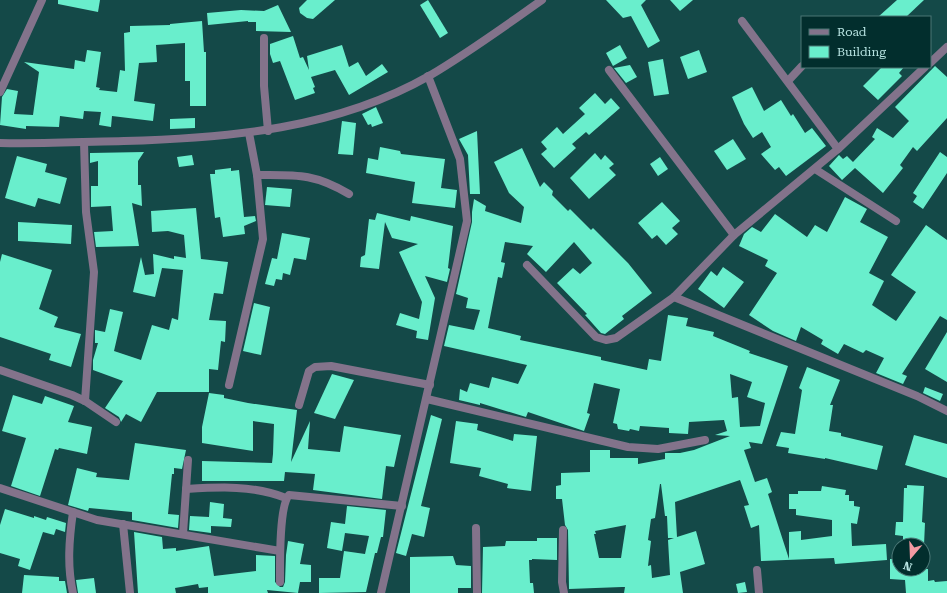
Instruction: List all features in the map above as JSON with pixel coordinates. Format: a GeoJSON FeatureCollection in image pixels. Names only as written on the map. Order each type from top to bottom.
{"type":"FeatureCollection","features":[{"type":"Feature","properties":{"kind":"street"},"geometry":{"type":"LineString","coordinates":[[0,92],[42,0]]}},
{"type":"Feature","properties":{"kind":"street"},"geometry":{"type":"LineString","coordinates":[[0,143],[156,140],[249,133],[268,131],[332,116],[388,95],[428,76],[542,0]]}},
{"type":"Feature","properties":{"kind":"street"},"geometry":{"type":"LineString","coordinates":[[742,21],[838,149]]}},
{"type":"Feature","properties":{"kind":"street"},"geometry":{"type":"LineString","coordinates":[[264,38],[264,86],[268,131]]}},
{"type":"Feature","properties":{"kind":"street"},"geometry":{"type":"LineString","coordinates":[[931,62],[947,47]]}},
{"type":"Feature","properties":{"kind":"street"},"geometry":{"type":"LineString","coordinates":[[788,81],[801,67]]}},
{"type":"Feature","properties":{"kind":"street"},"geometry":{"type":"LineString","coordinates":[[527,265],[596,337],[601,339],[616,338],[674,297],[734,235],[838,149],[924,68]]}},
{"type":"Feature","properties":{"kind":"street"},"geometry":{"type":"LineString","coordinates":[[609,70],[734,235]]}},
{"type":"Feature","properties":{"kind":"street"},"geometry":{"type":"LineString","coordinates":[[381,593],[467,221],[460,159],[428,76]]}},
{"type":"Feature","properties":{"kind":"street"},"geometry":{"type":"LineString","coordinates":[[229,385],[263,239],[257,175],[249,133]]}},
{"type":"Feature","properties":{"kind":"street"},"geometry":{"type":"LineString","coordinates":[[84,142],[86,212],[94,272],[85,401]]}},
{"type":"Feature","properties":{"kind":"street"},"geometry":{"type":"LineString","coordinates":[[815,169],[896,221]]}},
{"type":"Feature","properties":{"kind":"street"},"geometry":{"type":"LineString","coordinates":[[257,175],[298,175],[313,177],[330,182],[349,194]]}},
{"type":"Feature","properties":{"kind":"street"},"geometry":{"type":"LineString","coordinates":[[674,297],[917,396],[947,411]]}},
{"type":"Feature","properties":{"kind":"street"},"geometry":{"type":"LineString","coordinates":[[299,405],[309,371],[315,366],[331,366],[430,385]]}},
{"type":"Feature","properties":{"kind":"street"},"geometry":{"type":"LineString","coordinates":[[0,370],[85,401],[116,422]]}},
{"type":"Feature","properties":{"kind":"street"},"geometry":{"type":"LineString","coordinates":[[427,399],[628,447],[658,449],[705,440]]}},
{"type":"Feature","properties":{"kind":"street"},"geometry":{"type":"LineString","coordinates":[[183,534],[188,460]]}},
{"type":"Feature","properties":{"kind":"street"},"geometry":{"type":"LineString","coordinates":[[186,489],[236,487],[270,492],[286,498]]}},
{"type":"Feature","properties":{"kind":"street"},"geometry":{"type":"LineString","coordinates":[[0,488],[97,520],[280,551]]}},
{"type":"Feature","properties":{"kind":"street"},"geometry":{"type":"LineString","coordinates":[[286,498],[289,495],[402,506]]}},
{"type":"Feature","properties":{"kind":"street"},"geometry":{"type":"LineString","coordinates":[[280,582],[280,551],[286,498]]}},
{"type":"Feature","properties":{"kind":"street"},"geometry":{"type":"LineString","coordinates":[[73,512],[69,544],[69,576],[73,593]]}},
{"type":"Feature","properties":{"kind":"street"},"geometry":{"type":"LineString","coordinates":[[123,524],[130,593]]}},
{"type":"Feature","properties":{"kind":"street"},"geometry":{"type":"LineString","coordinates":[[476,528],[477,593]]}},
{"type":"Feature","properties":{"kind":"street"},"geometry":{"type":"LineString","coordinates":[[563,530],[562,582],[564,593]]}},
{"type":"Feature","properties":{"kind":"street"},"geometry":{"type":"LineString","coordinates":[[756,570],[759,593]]}},
{"type":"Feature","properties":{"kind":"building"},"geometry":{"type":"Polygon","coordinates":[[[58,0],[100,0],[98,12],[58,4],[58,0]]]}},
{"type":"Feature","properties":{"kind":"building"},"geometry":{"type":"Polygon","coordinates":[[[307,0],[335,0],[313,19],[307,18],[300,13],[299,8],[307,0]]]}},
{"type":"Feature","properties":{"kind":"building"},"geometry":{"type":"Polygon","coordinates":[[[428,0],[448,33],[440,38],[420,5],[428,0]]]}},
{"type":"Feature","properties":{"kind":"building"},"geometry":{"type":"Polygon","coordinates":[[[606,0],[646,0],[641,5],[660,41],[648,48],[631,16],[623,18],[606,0]]]}},
{"type":"Feature","properties":{"kind":"building"},"geometry":{"type":"Polygon","coordinates":[[[670,0],[693,0],[680,11],[670,0]]]}},
{"type":"Feature","properties":{"kind":"building"},"geometry":{"type":"Polygon","coordinates":[[[897,0],[924,0],[907,16],[879,16],[897,0]]]}},
{"type":"Feature","properties":{"kind":"building"},"geometry":{"type":"Polygon","coordinates":[[[278,5],[291,32],[256,31],[256,22],[248,21],[208,25],[207,13],[241,10],[264,11],[278,5]]]}},
{"type":"Feature","properties":{"kind":"building"},"geometry":{"type":"Polygon","coordinates":[[[202,21],[204,52],[206,52],[206,106],[190,106],[190,81],[185,81],[185,43],[156,45],[157,62],[139,63],[134,101],[155,104],[153,121],[112,116],[111,127],[99,125],[101,112],[84,111],[83,119],[60,116],[59,127],[26,126],[26,129],[0,125],[2,97],[7,89],[18,91],[14,114],[33,115],[39,72],[24,62],[74,69],[75,60],[85,62],[87,50],[101,52],[96,87],[100,88],[99,90],[117,92],[120,70],[125,71],[124,33],[130,32],[130,26],[170,25],[202,21]]]}},
{"type":"Feature","properties":{"kind":"building"},"geometry":{"type":"Polygon","coordinates":[[[293,36],[300,58],[303,57],[309,70],[307,56],[342,45],[349,67],[358,62],[366,76],[382,64],[388,72],[349,95],[335,70],[311,77],[315,87],[313,88],[315,93],[295,100],[280,61],[273,63],[270,54],[270,44],[293,36]]]}},
{"type":"Feature","properties":{"kind":"building"},"geometry":{"type":"Polygon","coordinates":[[[620,45],[627,58],[613,66],[606,53],[620,45]]]}},
{"type":"Feature","properties":{"kind":"building"},"geometry":{"type":"Polygon","coordinates":[[[699,50],[707,72],[688,79],[680,57],[699,50]]]}},
{"type":"Feature","properties":{"kind":"building"},"geometry":{"type":"Polygon","coordinates":[[[663,59],[669,94],[654,96],[648,62],[663,59]]]}},
{"type":"Feature","properties":{"kind":"building"},"geometry":{"type":"Polygon","coordinates":[[[630,65],[637,77],[626,83],[614,68],[630,65]]]}},
{"type":"Feature","properties":{"kind":"building"},"geometry":{"type":"Polygon","coordinates":[[[935,66],[947,77],[947,118],[917,151],[913,147],[900,165],[903,168],[883,193],[855,168],[842,180],[829,166],[839,155],[843,159],[847,156],[853,162],[875,139],[872,137],[877,128],[893,138],[909,121],[895,107],[935,66]]]}},
{"type":"Feature","properties":{"kind":"building"},"geometry":{"type":"Polygon","coordinates":[[[881,68],[903,68],[899,73],[902,76],[878,100],[863,86],[881,68]]]}},
{"type":"Feature","properties":{"kind":"building"},"geometry":{"type":"Polygon","coordinates":[[[752,87],[764,111],[781,100],[791,116],[793,114],[805,133],[812,128],[826,146],[786,176],[779,167],[775,170],[761,154],[771,147],[762,132],[753,138],[744,124],[732,97],[752,87]]]}},
{"type":"Feature","properties":{"kind":"building"},"geometry":{"type":"Polygon","coordinates":[[[595,93],[605,104],[611,98],[620,108],[589,135],[586,132],[572,144],[576,148],[554,168],[541,154],[547,149],[541,142],[557,127],[563,134],[585,114],[579,108],[595,93]]]}},
{"type":"Feature","properties":{"kind":"building"},"geometry":{"type":"Polygon","coordinates":[[[376,107],[383,123],[372,127],[371,124],[368,125],[362,114],[376,107]]]}},
{"type":"Feature","properties":{"kind":"building"},"geometry":{"type":"Polygon","coordinates":[[[195,118],[195,128],[170,129],[170,119],[195,118]]]}},
{"type":"Feature","properties":{"kind":"building"},"geometry":{"type":"Polygon","coordinates":[[[342,121],[356,123],[353,155],[338,154],[342,121]]]}},
{"type":"Feature","properties":{"kind":"building"},"geometry":{"type":"Polygon","coordinates":[[[477,131],[480,194],[470,194],[468,155],[459,139],[477,131]]]}},
{"type":"Feature","properties":{"kind":"building"},"geometry":{"type":"Polygon","coordinates":[[[733,139],[746,159],[727,170],[714,151],[733,139]]]}},
{"type":"Feature","properties":{"kind":"building"},"geometry":{"type":"Polygon","coordinates":[[[380,147],[400,151],[401,154],[445,159],[441,188],[457,190],[455,208],[412,203],[415,182],[366,173],[368,158],[378,160],[380,147]]]}},
{"type":"Feature","properties":{"kind":"building"},"geometry":{"type":"Polygon","coordinates":[[[522,148],[540,187],[544,182],[553,191],[552,195],[568,211],[570,209],[591,230],[593,228],[628,263],[652,293],[622,316],[624,319],[605,334],[601,333],[585,315],[587,314],[557,283],[573,268],[580,274],[592,263],[574,242],[546,272],[527,254],[533,246],[505,242],[501,262],[505,263],[502,278],[498,277],[488,328],[521,336],[520,340],[601,357],[601,360],[647,370],[649,359],[661,361],[668,315],[688,318],[686,326],[714,332],[713,336],[750,351],[749,353],[788,366],[762,444],[749,442],[751,448],[744,450],[755,482],[767,478],[772,492],[768,494],[789,559],[789,532],[801,531],[801,540],[832,536],[832,520],[796,515],[796,509],[789,509],[789,494],[798,494],[798,491],[821,491],[822,486],[846,490],[845,495],[849,495],[849,501],[854,501],[854,506],[860,507],[857,524],[851,523],[852,546],[886,544],[887,560],[835,564],[834,558],[761,561],[759,525],[751,528],[744,506],[749,505],[740,480],[675,502],[677,537],[696,531],[705,564],[680,572],[683,593],[624,593],[625,587],[569,589],[568,530],[565,525],[562,499],[556,499],[556,486],[561,485],[561,473],[590,472],[590,450],[610,450],[610,458],[638,458],[638,464],[665,459],[665,453],[680,453],[694,450],[730,436],[715,435],[727,431],[724,420],[689,422],[688,434],[669,433],[669,428],[640,426],[639,431],[618,429],[617,424],[613,423],[620,389],[594,383],[587,413],[590,414],[584,431],[528,412],[526,417],[480,403],[480,405],[459,400],[460,389],[467,392],[470,383],[489,388],[492,377],[518,384],[527,365],[444,346],[449,325],[474,330],[480,310],[466,308],[468,298],[456,294],[472,222],[474,199],[486,206],[485,211],[521,223],[524,207],[509,193],[494,162],[522,148]],[[730,374],[732,398],[738,397],[740,427],[760,426],[765,403],[747,397],[752,382],[730,374]],[[661,484],[655,518],[651,519],[648,540],[651,541],[648,566],[651,565],[652,578],[670,575],[668,540],[674,538],[668,538],[667,516],[665,516],[661,484]],[[626,525],[595,531],[596,534],[594,534],[599,558],[621,558],[626,525]]]}},
{"type":"Feature","properties":{"kind":"building"},"geometry":{"type":"Polygon","coordinates":[[[144,152],[138,161],[138,185],[141,185],[142,206],[132,203],[139,246],[96,247],[94,232],[113,231],[111,206],[91,207],[91,186],[98,186],[98,161],[90,163],[90,153],[144,152]]]}},
{"type":"Feature","properties":{"kind":"building"},"geometry":{"type":"Polygon","coordinates":[[[940,152],[947,157],[947,173],[923,209],[913,202],[917,196],[913,193],[940,152]]]}},
{"type":"Feature","properties":{"kind":"building"},"geometry":{"type":"Polygon","coordinates":[[[595,153],[601,160],[605,155],[614,164],[609,168],[616,175],[589,199],[570,178],[595,153]]]}},
{"type":"Feature","properties":{"kind":"building"},"geometry":{"type":"Polygon","coordinates":[[[192,155],[194,165],[179,167],[177,157],[192,155]]]}},
{"type":"Feature","properties":{"kind":"building"},"geometry":{"type":"Polygon","coordinates":[[[17,156],[47,164],[45,172],[67,178],[60,204],[38,198],[35,207],[5,198],[17,156]]]}},
{"type":"Feature","properties":{"kind":"building"},"geometry":{"type":"Polygon","coordinates":[[[660,157],[668,169],[658,176],[650,164],[660,157]]]}},
{"type":"Feature","properties":{"kind":"building"},"geometry":{"type":"Polygon","coordinates":[[[231,168],[231,171],[239,170],[244,217],[255,216],[256,221],[244,226],[245,234],[223,237],[220,217],[215,218],[210,174],[215,174],[215,170],[231,168]]]}},
{"type":"Feature","properties":{"kind":"building"},"geometry":{"type":"Polygon","coordinates":[[[267,187],[292,189],[290,207],[265,205],[267,187]]]}},
{"type":"Feature","properties":{"kind":"building"},"geometry":{"type":"Polygon","coordinates":[[[845,197],[867,209],[860,222],[888,237],[869,273],[884,281],[872,305],[896,321],[916,292],[891,275],[926,225],[947,240],[947,320],[940,316],[902,374],[907,376],[903,384],[876,373],[884,358],[866,350],[863,353],[844,344],[838,354],[821,344],[823,340],[801,327],[796,341],[773,331],[749,315],[777,273],[765,266],[768,260],[739,246],[744,234],[752,227],[761,232],[775,214],[807,237],[815,225],[827,232],[845,197]]]}},
{"type":"Feature","properties":{"kind":"building"},"geometry":{"type":"Polygon","coordinates":[[[662,202],[680,221],[672,228],[678,234],[666,245],[657,235],[652,239],[638,223],[662,202]]]}},
{"type":"Feature","properties":{"kind":"building"},"geometry":{"type":"Polygon","coordinates":[[[196,208],[201,259],[228,262],[223,294],[214,293],[209,320],[226,321],[225,342],[221,341],[218,370],[209,369],[209,392],[157,392],[141,422],[126,414],[121,422],[119,417],[105,408],[123,381],[93,370],[93,360],[98,343],[95,343],[95,330],[105,332],[110,309],[123,312],[114,351],[141,360],[152,325],[169,330],[172,318],[178,320],[183,270],[162,268],[155,297],[133,292],[141,257],[145,275],[154,274],[153,254],[174,259],[174,256],[186,258],[184,235],[168,231],[152,232],[151,211],[196,208]]]}},
{"type":"Feature","properties":{"kind":"building"},"geometry":{"type":"Polygon","coordinates":[[[377,213],[410,221],[411,216],[453,226],[448,268],[450,269],[447,282],[425,276],[435,298],[428,340],[416,338],[417,331],[396,325],[400,313],[419,319],[422,302],[399,252],[418,244],[392,238],[385,222],[379,269],[360,267],[361,257],[365,255],[369,219],[375,220],[377,213]]]}},
{"type":"Feature","properties":{"kind":"building"},"geometry":{"type":"Polygon","coordinates":[[[18,222],[72,225],[71,244],[18,241],[18,222]]]}},
{"type":"Feature","properties":{"kind":"building"},"geometry":{"type":"Polygon","coordinates":[[[282,233],[310,238],[306,260],[294,258],[290,275],[283,273],[282,280],[276,279],[274,286],[265,284],[272,258],[277,259],[282,233]]]}},
{"type":"Feature","properties":{"kind":"building"},"geometry":{"type":"Polygon","coordinates":[[[2,254],[52,270],[39,309],[58,317],[54,327],[81,334],[71,367],[49,360],[51,354],[0,337],[0,262],[2,254]]]}},
{"type":"Feature","properties":{"kind":"building"},"geometry":{"type":"Polygon","coordinates":[[[723,267],[744,282],[724,308],[698,289],[711,271],[717,276],[723,267]]]}},
{"type":"Feature","properties":{"kind":"building"},"geometry":{"type":"Polygon","coordinates":[[[254,303],[270,307],[261,355],[243,351],[254,303]]]}},
{"type":"Feature","properties":{"kind":"building"},"geometry":{"type":"Polygon","coordinates":[[[947,332],[947,382],[925,369],[947,332]]]}},
{"type":"Feature","properties":{"kind":"building"},"geometry":{"type":"Polygon","coordinates":[[[807,367],[840,380],[830,405],[833,405],[829,431],[841,433],[841,436],[883,446],[877,470],[825,458],[788,453],[789,448],[776,446],[781,432],[795,434],[802,390],[799,388],[807,367]]]}},
{"type":"Feature","properties":{"kind":"building"},"geometry":{"type":"Polygon","coordinates":[[[332,374],[354,380],[335,419],[314,413],[332,374]]]}},
{"type":"Feature","properties":{"kind":"building"},"geometry":{"type":"Polygon","coordinates":[[[925,387],[943,394],[940,401],[923,393],[925,387]]]}},
{"type":"Feature","properties":{"kind":"building"},"geometry":{"type":"Polygon","coordinates":[[[209,393],[224,395],[224,398],[248,403],[297,410],[291,462],[310,421],[308,449],[340,452],[344,426],[401,435],[394,467],[386,466],[382,499],[313,490],[315,474],[285,472],[284,481],[202,481],[202,461],[272,463],[273,454],[274,424],[253,421],[253,451],[202,443],[202,427],[209,393]]]}},
{"type":"Feature","properties":{"kind":"building"},"geometry":{"type":"Polygon","coordinates":[[[13,395],[42,404],[45,396],[74,406],[68,422],[92,427],[87,454],[59,448],[58,450],[55,449],[40,496],[11,486],[26,438],[2,431],[13,395]]]}},
{"type":"Feature","properties":{"kind":"building"},"geometry":{"type":"Polygon","coordinates":[[[431,415],[442,419],[421,506],[430,508],[424,537],[412,534],[406,556],[396,553],[431,415]]]}},
{"type":"Feature","properties":{"kind":"building"},"geometry":{"type":"Polygon","coordinates":[[[456,421],[478,424],[477,430],[513,441],[514,434],[537,436],[531,491],[507,488],[508,484],[479,476],[481,468],[450,463],[456,421]]]}},
{"type":"Feature","properties":{"kind":"building"},"geometry":{"type":"Polygon","coordinates":[[[914,435],[947,444],[947,478],[905,465],[914,435]]]}},
{"type":"Feature","properties":{"kind":"building"},"geometry":{"type":"Polygon","coordinates":[[[135,443],[186,450],[182,469],[174,468],[174,474],[172,474],[168,514],[179,515],[178,528],[132,520],[132,512],[89,508],[88,511],[68,505],[77,468],[97,473],[96,477],[129,480],[135,443]]]}},
{"type":"Feature","properties":{"kind":"building"},"geometry":{"type":"Polygon","coordinates":[[[907,485],[924,486],[922,522],[925,523],[924,537],[903,537],[895,535],[896,522],[903,522],[904,488],[907,488],[907,485]]]}},
{"type":"Feature","properties":{"kind":"building"},"geometry":{"type":"Polygon","coordinates":[[[210,502],[224,504],[223,518],[232,519],[231,527],[211,526],[211,533],[189,530],[190,516],[209,517],[210,502]]]}},
{"type":"Feature","properties":{"kind":"building"},"geometry":{"type":"Polygon","coordinates":[[[347,506],[386,510],[383,537],[381,537],[377,553],[375,553],[366,592],[319,593],[319,578],[340,578],[344,551],[365,554],[369,536],[345,533],[342,551],[327,548],[331,522],[345,524],[347,506]]]}},
{"type":"Feature","properties":{"kind":"building"},"geometry":{"type":"Polygon","coordinates":[[[5,509],[34,518],[34,516],[46,520],[47,517],[66,523],[65,532],[56,529],[54,535],[43,532],[30,570],[18,566],[20,559],[0,553],[0,525],[5,509]]]}},
{"type":"Feature","properties":{"kind":"building"},"geometry":{"type":"Polygon","coordinates":[[[134,532],[162,537],[163,549],[176,548],[176,551],[209,546],[214,576],[256,571],[256,555],[275,556],[275,582],[280,587],[283,587],[285,582],[288,541],[304,544],[300,564],[311,565],[311,582],[300,582],[298,593],[267,590],[268,593],[208,593],[208,587],[199,588],[198,584],[175,588],[176,593],[138,593],[134,532]]]}},
{"type":"Feature","properties":{"kind":"building"},"geometry":{"type":"Polygon","coordinates":[[[537,538],[557,538],[557,560],[529,560],[530,583],[533,583],[534,593],[482,593],[483,547],[505,546],[506,541],[537,541],[537,538]]]}},
{"type":"Feature","properties":{"kind":"building"},"geometry":{"type":"Polygon","coordinates":[[[453,556],[456,565],[471,566],[471,588],[458,588],[458,593],[410,593],[410,557],[453,556]]]}},
{"type":"Feature","properties":{"kind":"building"},"geometry":{"type":"Polygon","coordinates":[[[891,559],[891,577],[928,577],[928,581],[947,581],[947,593],[906,593],[905,580],[890,579],[891,559]]]}},
{"type":"Feature","properties":{"kind":"building"},"geometry":{"type":"Polygon","coordinates":[[[24,575],[59,577],[59,581],[65,581],[67,593],[22,593],[24,575]]]}},
{"type":"Feature","properties":{"kind":"building"},"geometry":{"type":"Polygon","coordinates":[[[94,578],[96,593],[78,593],[76,580],[94,578]]]}},
{"type":"Feature","properties":{"kind":"building"},"geometry":{"type":"Polygon","coordinates":[[[745,582],[747,592],[738,593],[736,584],[745,582]]]}}]}
